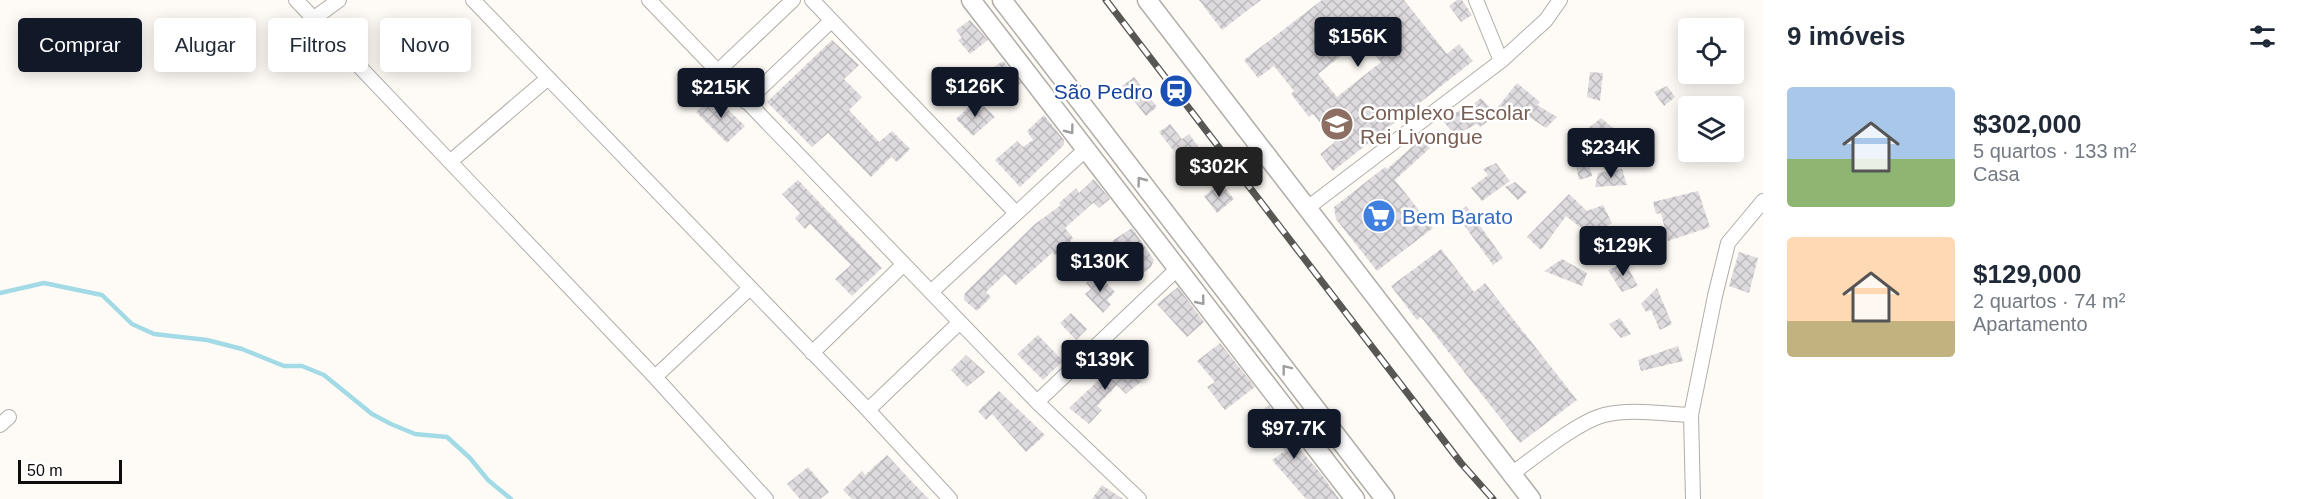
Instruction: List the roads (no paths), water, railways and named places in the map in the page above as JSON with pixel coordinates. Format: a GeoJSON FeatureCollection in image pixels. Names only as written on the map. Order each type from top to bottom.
{"type":"FeatureCollection","features":[{"type":"Feature","properties":{"kind":"main road"},"geometry":{"type":"LineString","coordinates":[[971,0],[1176,270],[1291,413],[1355,499]]}},
{"type":"Feature","properties":{"kind":"main road"},"geometry":{"type":"LineString","coordinates":[[1147,0],[1510,475],[1531,499]]}},
{"type":"Feature","properties":{"kind":"main road"},"geometry":{"type":"LineString","coordinates":[[993,27],[1007,6],[1385,499]]}},
{"type":"Feature","properties":{"kind":"main road"},"geometry":{"type":"LineString","coordinates":[[1291,413],[1310,399]]}},
{"type":"Feature","properties":{"kind":"street"},"geometry":{"type":"LineString","coordinates":[[297,0],[311,18]]}},
{"type":"Feature","properties":{"kind":"street"},"geometry":{"type":"LineString","coordinates":[[316,18],[339,0]]}},
{"type":"Feature","properties":{"kind":"street"},"geometry":{"type":"LineString","coordinates":[[473,0],[950,499]]}},
{"type":"Feature","properties":{"kind":"street"},"geometry":{"type":"LineString","coordinates":[[648,0],[1037,402],[1139,499]]}},
{"type":"Feature","properties":{"kind":"street"},"geometry":{"type":"LineString","coordinates":[[717,72],[794,0]]}},
{"type":"Feature","properties":{"kind":"street"},"geometry":{"type":"LineString","coordinates":[[1476,0],[1501,61]]}},
{"type":"Feature","properties":{"kind":"street"},"geometry":{"type":"LineString","coordinates":[[1306,209],[1501,61],[1546,20],[1560,0]]}},
{"type":"Feature","properties":{"kind":"street"},"geometry":{"type":"LineString","coordinates":[[818,2],[831,21],[1016,212]]}},
{"type":"Feature","properties":{"kind":"street"},"geometry":{"type":"LineString","coordinates":[[746,102],[831,21]]}},
{"type":"Feature","properties":{"kind":"street"},"geometry":{"type":"LineString","coordinates":[[364,72],[656,377],[766,499]]}},
{"type":"Feature","properties":{"kind":"street"},"geometry":{"type":"LineString","coordinates":[[451,161],[547,79]]}},
{"type":"Feature","properties":{"kind":"street"},"geometry":{"type":"LineString","coordinates":[[931,292],[1085,150]]}},
{"type":"Feature","properties":{"kind":"street"},"geometry":{"type":"LineString","coordinates":[[1693,499],[1691,415],[1728,243],[1763,201]]}},
{"type":"Feature","properties":{"kind":"street"},"geometry":{"type":"LineString","coordinates":[[812,353],[904,264]]}},
{"type":"Feature","properties":{"kind":"street"},"geometry":{"type":"LineString","coordinates":[[1037,402],[1176,270]]}},
{"type":"Feature","properties":{"kind":"street"},"geometry":{"type":"LineString","coordinates":[[656,377],[749,289]]}},
{"type":"Feature","properties":{"kind":"street"},"geometry":{"type":"LineString","coordinates":[[868,411],[960,322]]}},
{"type":"Feature","properties":{"kind":"street"},"geometry":{"type":"LineString","coordinates":[[1510,475],[1588,422],[1603,415],[1625,412],[1691,415]]}},
{"type":"Feature","properties":{"kind":"waterway"},"geometry":{"type":"LineString","coordinates":[[0,293],[44,283],[102,295],[132,324],[154,334],[207,340],[242,349],[284,366],[302,366],[324,375],[372,414],[391,424],[415,434],[447,437],[470,458],[488,480],[511,499]]}},
{"type":"Feature","properties":{"kind":"railway"},"geometry":{"type":"LineString","coordinates":[[1106,0],[1461,463],[1493,499]]}},
{"type":"Feature","properties":{"kind":"place","name":"São Pedro"},"geometry":{"type":"Point","coordinates":[1176,91]}},
{"type":"Feature","properties":{"kind":"place","name":"Complexo Escolar Rei Livongue"},"geometry":{"type":"Point","coordinates":[1337,124]}},
{"type":"Feature","properties":{"kind":"place","name":"Bem Barato"},"geometry":{"type":"Point","coordinates":[1379,216]}}]}
